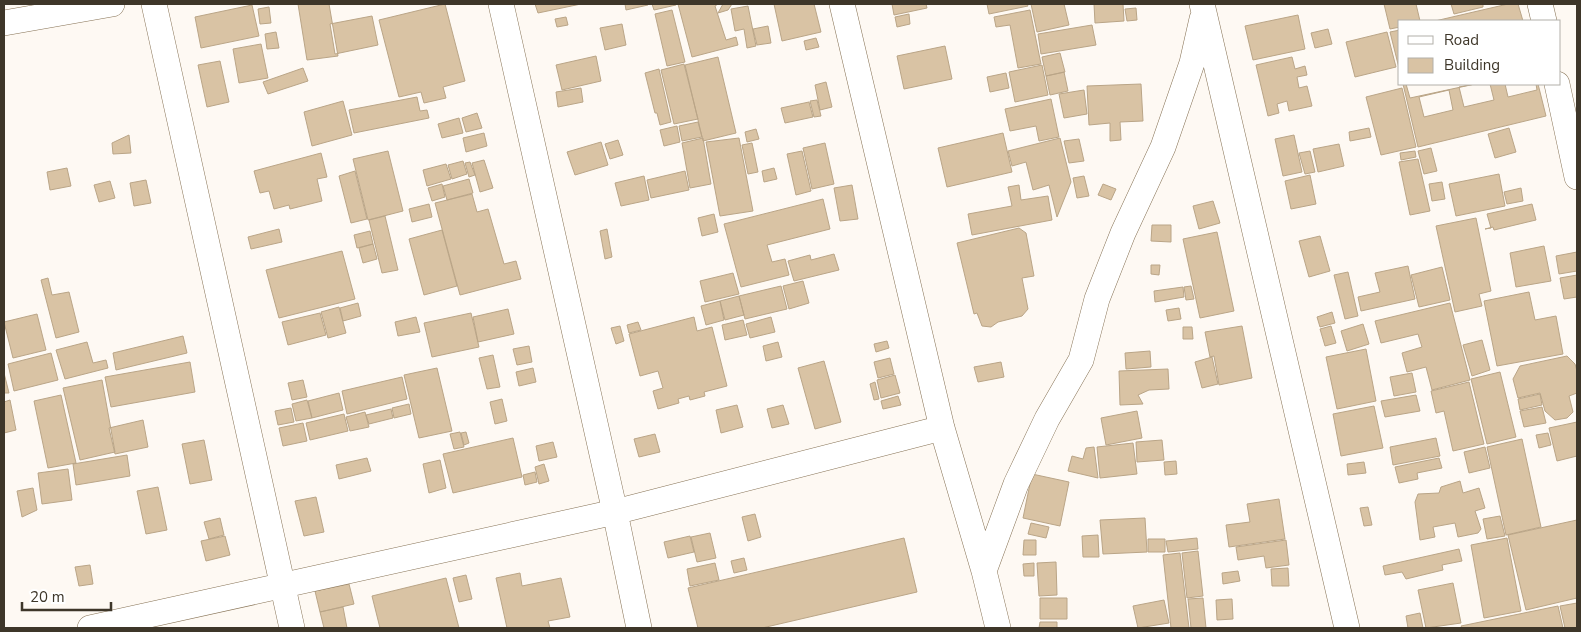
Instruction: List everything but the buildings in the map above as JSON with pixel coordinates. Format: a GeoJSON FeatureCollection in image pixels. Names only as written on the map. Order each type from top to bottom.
{"type":"FeatureCollection","features":[{"type":"Feature","properties":{"kind":"street"},"geometry":{"type":"LineString","coordinates":[[4,23],[112,4]]}},
{"type":"Feature","properties":{"kind":"street"},"geometry":{"type":"LineString","coordinates":[[154,4],[292,628]]}},
{"type":"Feature","properties":{"kind":"street"},"geometry":{"type":"LineString","coordinates":[[501,4],[640,628]]}},
{"type":"Feature","properties":{"kind":"street"},"geometry":{"type":"LineString","coordinates":[[842,4],[942,428],[984,571],[998,628]]}},
{"type":"Feature","properties":{"kind":"street"},"geometry":{"type":"LineString","coordinates":[[1540,4],[1544,20]]}},
{"type":"Feature","properties":{"kind":"street"},"geometry":{"type":"LineString","coordinates":[[984,571],[1016,484],[1047,419],[1081,360],[1097,299],[1123,232],[1162,147],[1189,72],[1203,8]]}},
{"type":"Feature","properties":{"kind":"street"},"geometry":{"type":"LineString","coordinates":[[1203,8],[1347,628]]}},
{"type":"Feature","properties":{"kind":"street"},"geometry":{"type":"LineString","coordinates":[[1557,85],[1577,177]]}},
{"type":"Feature","properties":{"kind":"street"},"geometry":{"type":"LineString","coordinates":[[90,628],[615,512],[942,428]]}}]}
